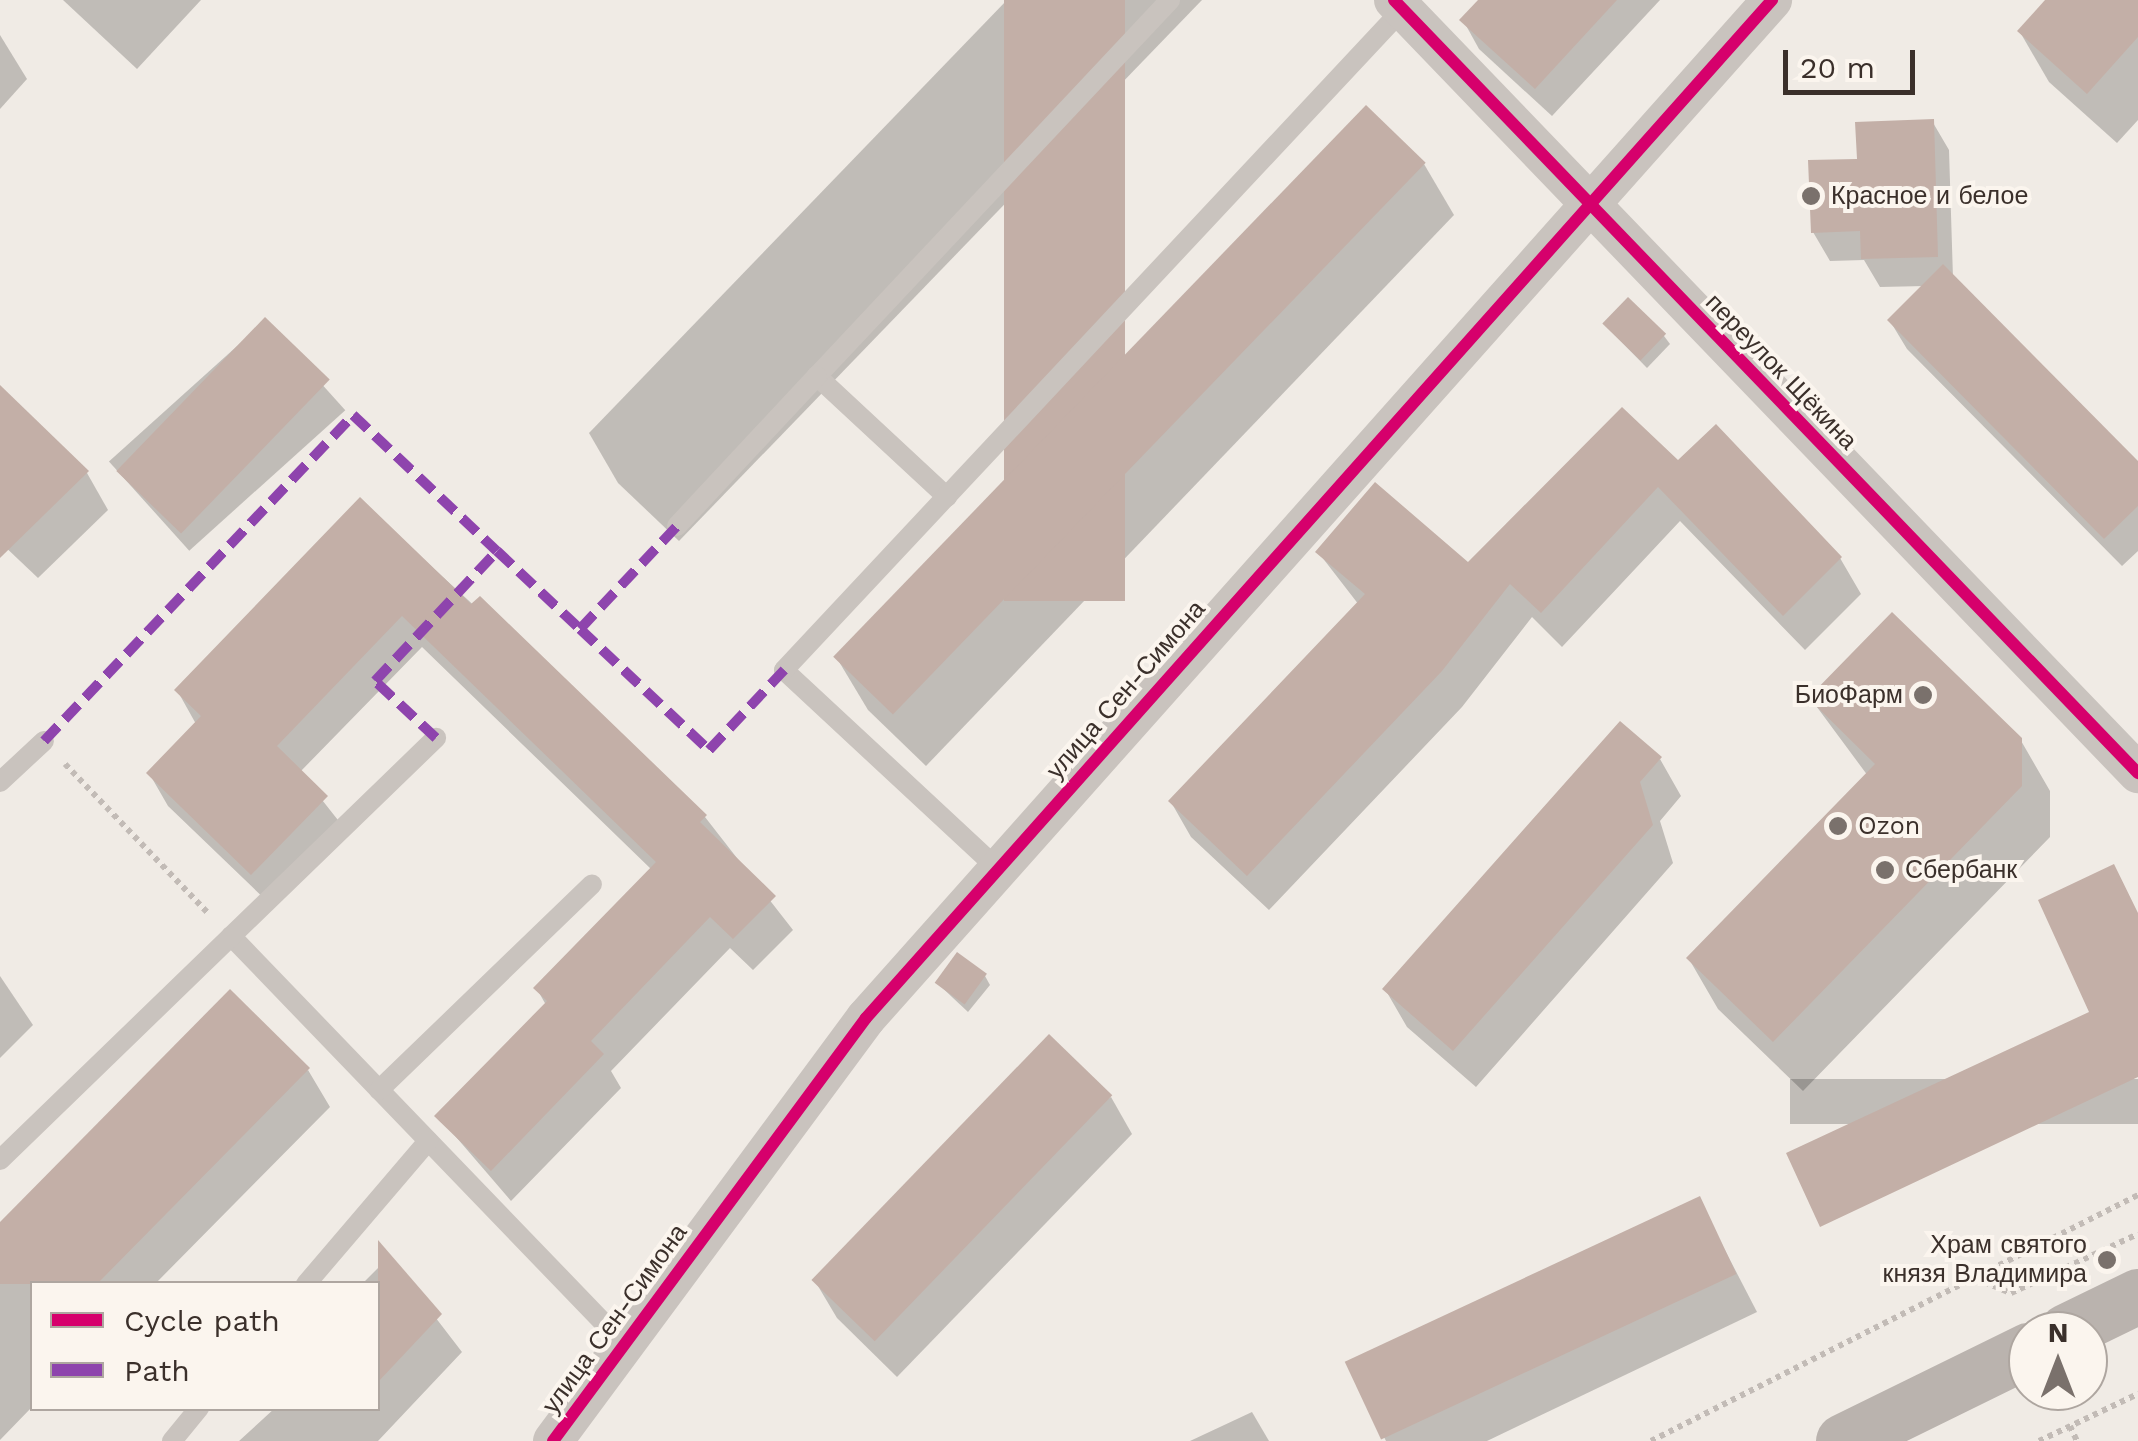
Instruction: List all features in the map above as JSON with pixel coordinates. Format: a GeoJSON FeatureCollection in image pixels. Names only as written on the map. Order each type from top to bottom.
{"type":"FeatureCollection","features":[{"type":"Feature","properties":{"kind":"main road"},"geometry":{"type":"LineString","coordinates":[[2107,1311],[2138,1296]]}},
{"type":"Feature","properties":{"kind":"main road"},"geometry":{"type":"LineString","coordinates":[[1842,1441],[2008,1360]]}},
{"type":"Feature","properties":{"kind":"street","name":"улица Сен-Симона"},"geometry":{"type":"LineString","coordinates":[[553,1441],[866,1018],[1586,203],[1772,0]]}},
{"type":"Feature","properties":{"kind":"street","name":"переулок Щёкина"},"geometry":{"type":"LineString","coordinates":[[1398,5],[2138,774]]}},
{"type":"Feature","properties":{"kind":"lane"},"geometry":{"type":"LineString","coordinates":[[676,526],[1170,0]]}},
{"type":"Feature","properties":{"kind":"lane"},"geometry":{"type":"LineString","coordinates":[[998,869],[784,670],[1398,5]]}},
{"type":"Feature","properties":{"kind":"lane"},"geometry":{"type":"LineString","coordinates":[[817,376],[947,497]]}},
{"type":"Feature","properties":{"kind":"lane"},"geometry":{"type":"LineString","coordinates":[[0,1160],[436,738]]}},
{"type":"Feature","properties":{"kind":"lane"},"geometry":{"type":"LineString","coordinates":[[0,782],[44,741]]}},
{"type":"Feature","properties":{"kind":"lane"},"geometry":{"type":"LineString","coordinates":[[379,1090],[592,884]]}},
{"type":"Feature","properties":{"kind":"lane"},"geometry":{"type":"LineString","coordinates":[[231,936],[624,1344]]}},
{"type":"Feature","properties":{"kind":"lane"},"geometry":{"type":"LineString","coordinates":[[309,1281],[428,1141]]}},
{"type":"Feature","properties":{"kind":"lane"},"geometry":{"type":"LineString","coordinates":[[172,1441],[197,1411]]}},
{"type":"Feature","properties":{"kind":"path"},"geometry":{"type":"LineString","coordinates":[[44,741],[231,936]]}},
{"type":"Feature","properties":{"kind":"path"},"geometry":{"type":"LineString","coordinates":[[1652,1441],[2138,1195]]}},
{"type":"Feature","properties":{"kind":"path"},"geometry":{"type":"LineString","coordinates":[[1974,1278],[2012,1293],[2138,1234]]}},
{"type":"Feature","properties":{"kind":"path"},"geometry":{"type":"LineString","coordinates":[[2040,1441],[2138,1394]]}},
{"type":"Feature","properties":{"kind":"path"},"geometry":{"type":"LineString","coordinates":[[2070,1426],[2077,1441]]}},
{"type":"Feature","properties":{"kind":"building"},"geometry":{"type":"Polygon","coordinates":[[[1004,0],[1125,0],[1125,601],[1004,601],[1004,0]]]}},
{"type":"Feature","properties":{"kind":"building"},"geometry":{"type":"Polygon","coordinates":[[[1478,0],[1617,0],[1535,89],[1459,20],[1478,0]]]}},
{"type":"Feature","properties":{"kind":"building"},"geometry":{"type":"Polygon","coordinates":[[[2045,0],[2138,0],[2138,37],[2087,94],[2017,31],[2045,0]]]}},
{"type":"Feature","properties":{"kind":"building"},"geometry":{"type":"Polygon","coordinates":[[[1366,105],[1426,163],[893,714],[833,657],[1366,105]]]}},
{"type":"Feature","properties":{"kind":"building"},"geometry":{"type":"Polygon","coordinates":[[[1934,119],[1938,257],[1861,259],[1860,231],[1811,233],[1808,160],[1857,159],[1855,122],[1934,119]]]}},
{"type":"Feature","properties":{"kind":"building"},"geometry":{"type":"Polygon","coordinates":[[[1943,264],[2138,461],[2138,506],[2104,539],[1887,320],[1943,264]]]}},
{"type":"Feature","properties":{"kind":"building"},"geometry":{"type":"Polygon","coordinates":[[[1628,297],[1666,334],[1640,360],[1602,324],[1628,297]]]}},
{"type":"Feature","properties":{"kind":"building"},"geometry":{"type":"Polygon","coordinates":[[[265,317],[330,380],[181,533],[116,471],[265,317]]]}},
{"type":"Feature","properties":{"kind":"building"},"geometry":{"type":"Polygon","coordinates":[[[0,385],[89,471],[0,558],[0,385]]]}},
{"type":"Feature","properties":{"kind":"building"},"geometry":{"type":"Polygon","coordinates":[[[1622,407],[1678,460],[1716,424],[1842,557],[1783,616],[1658,487],[1541,613],[1510,584],[1442,671],[1247,876],[1168,801],[1365,594],[1315,552],[1375,482],[1468,562],[1622,407]]]}},
{"type":"Feature","properties":{"kind":"building"},"geometry":{"type":"Polygon","coordinates":[[[360,497],[471,604],[480,596],[707,815],[700,822],[776,896],[733,939],[710,917],[591,1041],[604,1054],[491,1171],[434,1116],[547,1001],[533,988],[656,862],[402,616],[277,746],[328,796],[251,875],[146,773],[201,716],[174,690],[360,497]]]}},
{"type":"Feature","properties":{"kind":"building"},"geometry":{"type":"Polygon","coordinates":[[[1892,612],[2022,738],[2022,786],[1773,1042],[1686,958],[1875,764],[1808,698],[1892,612]]]}},
{"type":"Feature","properties":{"kind":"building"},"geometry":{"type":"Polygon","coordinates":[[[1620,721],[1662,757],[1640,782],[1653,825],[1453,1051],[1382,989],[1620,721]]]}},
{"type":"Feature","properties":{"kind":"building"},"geometry":{"type":"Polygon","coordinates":[[[2114,864],[2138,913],[2138,1077],[1820,1227],[1786,1153],[2089,1012],[2038,900],[2114,864]]]}},
{"type":"Feature","properties":{"kind":"building"},"geometry":{"type":"Polygon","coordinates":[[[957,952],[987,974],[965,1004],[935,983],[957,952]]]}},
{"type":"Feature","properties":{"kind":"building"},"geometry":{"type":"Polygon","coordinates":[[[230,989],[310,1068],[100,1281],[0,1284],[0,1222],[230,989]]]}},
{"type":"Feature","properties":{"kind":"building"},"geometry":{"type":"Polygon","coordinates":[[[1049,1034],[1112,1095],[875,1341],[811,1280],[1049,1034]]]}},
{"type":"Feature","properties":{"kind":"building"},"geometry":{"type":"Polygon","coordinates":[[[1700,1196],[1736,1274],[1381,1440],[1345,1362],[1700,1196]]]}},
{"type":"Feature","properties":{"kind":"building"},"geometry":{"type":"Polygon","coordinates":[[[378,1240],[442,1314],[380,1380],[380,1281],[378,1240]]]}},
{"type":"Feature","properties":{"kind":"marked path"},"geometry":{"type":"LineString","coordinates":[[44,741],[353,415],[497,551]]}},
{"type":"Feature","properties":{"kind":"marked path"},"geometry":{"type":"LineString","coordinates":[[436,738],[375,681],[497,551],[580,629],[677,526]]}},
{"type":"Feature","properties":{"kind":"marked path"},"geometry":{"type":"LineString","coordinates":[[580,629],[709,750],[784,670]]}},
{"type":"Feature","properties":{"kind":"cycle path"},"geometry":{"type":"LineString","coordinates":[[1394,0],[2138,773]]}},
{"type":"Feature","properties":{"kind":"cycle path"},"geometry":{"type":"LineString","coordinates":[[553,1441],[866,1018],[1772,0]]}},
{"type":"Feature","properties":{"kind":"place","name":"Красное и белое"},"geometry":{"type":"Point","coordinates":[1811,196]}},
{"type":"Feature","properties":{"kind":"place","name":"БиоФарм"},"geometry":{"type":"Point","coordinates":[1923,695]}},
{"type":"Feature","properties":{"kind":"place","name":"Ozon"},"geometry":{"type":"Point","coordinates":[1838,826]}},
{"type":"Feature","properties":{"kind":"place","name":"Сбербанк"},"geometry":{"type":"Point","coordinates":[1885,870]}},
{"type":"Feature","properties":{"kind":"place","name":"Храм святого князя Владимира"},"geometry":{"type":"Point","coordinates":[2107,1260]}}]}
